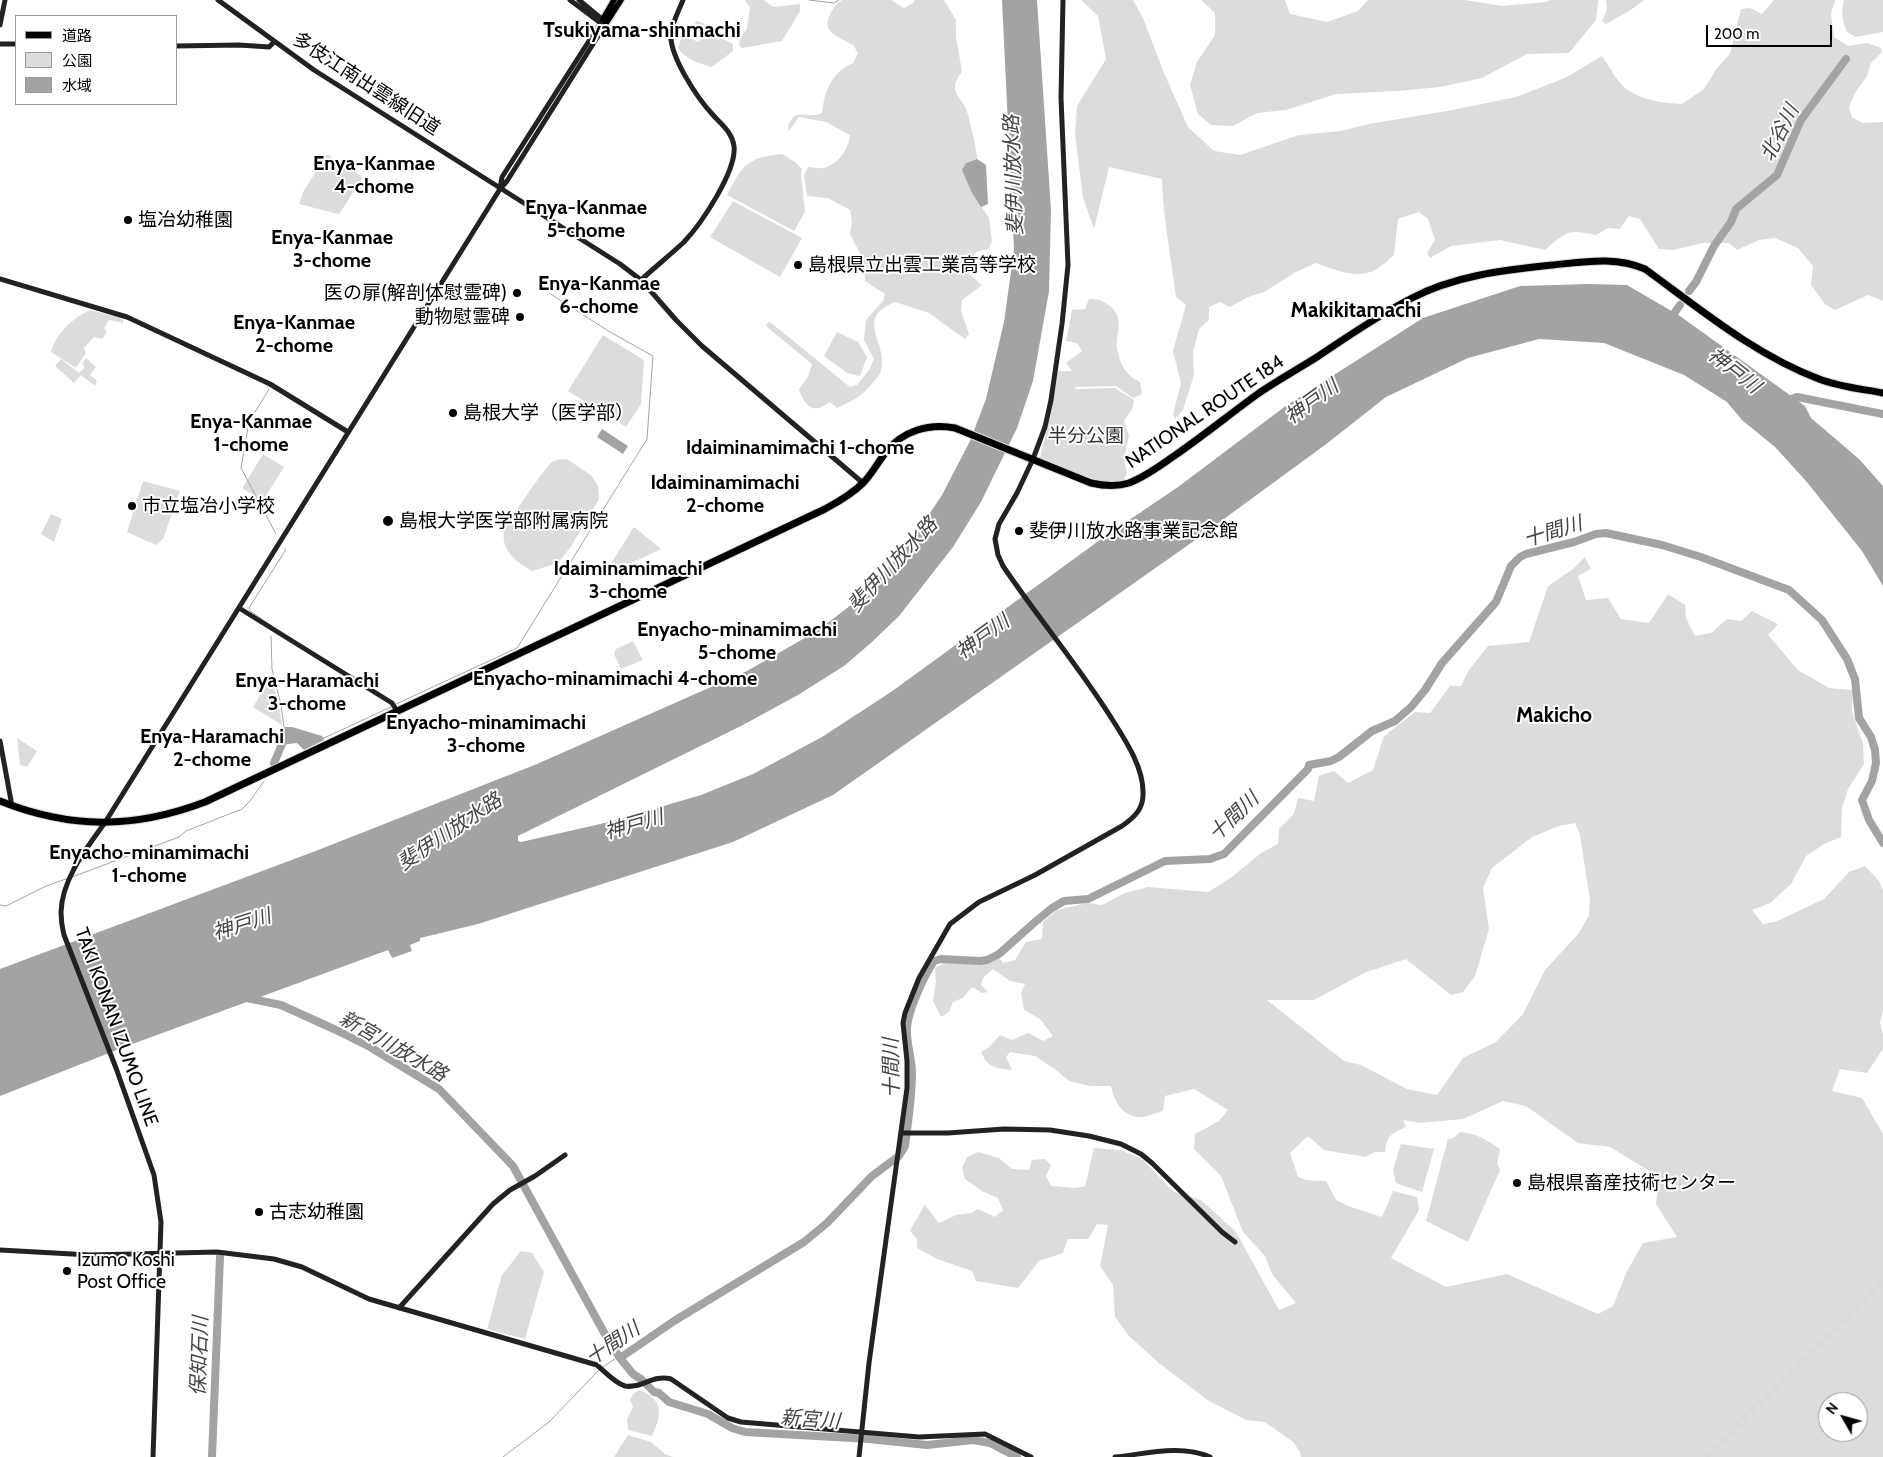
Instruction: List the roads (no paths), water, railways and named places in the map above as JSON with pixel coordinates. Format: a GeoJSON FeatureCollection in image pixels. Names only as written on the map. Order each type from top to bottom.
{"type":"FeatureCollection","features":[{"type":"Feature","properties":{"kind":"highway","name":"NATIONAL ROUTE 184"},"geometry":{"type":"LineString","coordinates":[[0,801],[43,816],[104,824],[158,817],[196,806],[825,509],[844,498],[863,483],[886,450],[898,440],[914,431],[928,427],[942,426],[954,428],[1091,484],[1109,486],[1127,483],[1150,472],[1198,439],[1260,392],[1362,326],[1410,299],[1444,284],[1475,276],[1534,267],[1605,260],[1624,261],[1645,269],[1754,347],[1783,363],[1820,379],[1849,388],[1883,393]]}},
{"type":"Feature","properties":{"kind":"main road"},"geometry":{"type":"LineString","coordinates":[[602,22],[614,0]]}},
{"type":"Feature","properties":{"kind":"main road"},"geometry":{"type":"LineString","coordinates":[[602,22],[621,0]]}},
{"type":"Feature","properties":{"kind":"street"},"geometry":{"type":"LineString","coordinates":[[0,26],[5,0]]}},
{"type":"Feature","properties":{"kind":"street"},"geometry":{"type":"LineString","coordinates":[[220,0],[274,42]]}},
{"type":"Feature","properties":{"kind":"street"},"geometry":{"type":"LineString","coordinates":[[570,0],[602,22]]}},
{"type":"Feature","properties":{"kind":"street"},"geometry":{"type":"LineString","coordinates":[[579,0],[602,22]]}},
{"type":"Feature","properties":{"kind":"street"},"geometry":{"type":"LineString","coordinates":[[641,280],[684,241],[696,227],[719,191],[733,161],[734,146],[731,135],[700,101],[672,46],[671,32],[683,0]]}},
{"type":"Feature","properties":{"kind":"street"},"geometry":{"type":"LineString","coordinates":[[859,1457],[907,1088],[907,1061],[903,1023],[919,978],[950,924],[980,902],[1035,875],[1122,826],[1140,810],[1143,799],[1143,785],[1132,754],[1099,698],[1013,581],[998,555],[995,539],[999,524],[1033,460],[1045,427],[1051,400],[1062,324],[1068,265],[1061,98],[1064,0]]}},
{"type":"Feature","properties":{"kind":"street","name":"TAKI KONAN IZUMO LINE"},"geometry":{"type":"LineString","coordinates":[[153,1457],[161,1222],[158,1191],[123,1086],[64,935],[61,910],[65,890],[71,875],[500,189],[508,180],[602,22]]}},
{"type":"Feature","properties":{"kind":"street","name":"多伎江南出雲線旧道"},"geometry":{"type":"LineString","coordinates":[[178,46],[239,45],[269,47],[274,42],[314,70],[620,264],[641,280],[702,346],[863,483]]}},
{"type":"Feature","properties":{"kind":"street"},"geometry":{"type":"LineString","coordinates":[[0,44],[15,44]]}},
{"type":"Feature","properties":{"kind":"street"},"geometry":{"type":"LineString","coordinates":[[0,279],[127,317],[270,384],[348,432]]}},
{"type":"Feature","properties":{"kind":"street"},"geometry":{"type":"LineString","coordinates":[[238,608],[392,704],[397,711]]}},
{"type":"Feature","properties":{"kind":"street"},"geometry":{"type":"LineString","coordinates":[[0,741],[12,806]]}},
{"type":"Feature","properties":{"kind":"street"},"geometry":{"type":"LineString","coordinates":[[901,1133],[1027,1129],[1068,1133],[1121,1144],[1136,1151],[1152,1163],[1222,1232],[1235,1242]]}},
{"type":"Feature","properties":{"kind":"street"},"geometry":{"type":"LineString","coordinates":[[399,1308],[493,1204],[565,1155]]}},
{"type":"Feature","properties":{"kind":"street"},"geometry":{"type":"LineString","coordinates":[[0,1250],[90,1255],[217,1252],[274,1260],[302,1268],[353,1293],[399,1308],[597,1365],[620,1384],[627,1386],[636,1385],[663,1377],[671,1379],[728,1418],[741,1422],[861,1434],[919,1437],[985,1434],[1031,1457]]}},
{"type":"Feature","properties":{"kind":"street"},"geometry":{"type":"LineString","coordinates":[[1115,1457],[1187,1450],[1210,1457]]}},
{"type":"Feature","properties":{"kind":"water"},"geometry":{"type":"Polygon","coordinates":[[[1002,0],[1037,0],[1051,210],[1049,291],[1033,381],[1017,428],[981,502],[953,547],[899,616],[844,666],[798,695],[741,726],[518,836],[518,841],[521,842],[609,822],[701,795],[753,774],[822,737],[891,692],[1104,537],[1178,487],[1287,405],[1423,318],[1520,286],[1627,285],[1680,316],[1805,406],[1811,418],[1859,459],[1883,486],[1883,586],[1862,551],[1806,481],[1775,447],[1742,420],[1727,402],[1684,375],[1604,343],[1539,339],[1468,358],[1386,397],[1325,445],[1191,543],[833,795],[733,842],[478,924],[420,938],[420,941],[410,945],[412,951],[392,958],[388,950],[127,1046],[0,1096],[0,969],[313,852],[537,764],[747,671],[817,631],[855,602],[889,567],[920,528],[942,495],[970,441],[986,399],[1004,322],[1014,250],[1002,0]]]}},
{"type":"Feature","properties":{"kind":"water"},"geometry":{"type":"Polygon","coordinates":[[[977,159],[986,165],[988,204],[981,207],[972,193],[962,170],[966,163],[977,159]]]}},
{"type":"Feature","properties":{"kind":"water"},"geometry":{"type":"Polygon","coordinates":[[[602,429],[628,446],[623,454],[597,437],[602,429]]]}},
{"type":"Feature","properties":{"kind":"water"},"geometry":{"type":"Polygon","coordinates":[[[284,727],[292,727],[322,736],[324,740],[304,750],[297,743],[280,745],[284,735],[284,727]]]}},
{"type":"Feature","properties":{"kind":"waterway"},"geometry":{"type":"LineString","coordinates":[[809,0],[834,3],[839,0]]}},
{"type":"Feature","properties":{"kind":"waterway","name":"北谷川"},"geometry":{"type":"LineString","coordinates":[[1689,291],[1696,282],[1714,246],[1731,222],[1736,209],[1777,175],[1801,120],[1846,59]]}},
{"type":"Feature","properties":{"kind":"waterway"},"geometry":{"type":"LineString","coordinates":[[394,705],[517,648],[647,439],[653,356],[610,332],[549,293]]}},
{"type":"Feature","properties":{"kind":"waterway","name":"北谷川"},"geometry":{"type":"LineString","coordinates":[[1668,322],[1680,305]]}},
{"type":"Feature","properties":{"kind":"waterway"},"geometry":{"type":"LineString","coordinates":[[269,389],[249,422],[241,468],[276,534]]}},
{"type":"Feature","properties":{"kind":"waterway"},"geometry":{"type":"LineString","coordinates":[[1785,401],[1797,397],[1883,414]]}},
{"type":"Feature","properties":{"kind":"waterway","name":"十間川"},"geometry":{"type":"LineString","coordinates":[[247,998],[281,1005],[336,1030],[370,1047],[439,1089],[513,1166],[607,1338],[620,1358],[674,1321],[804,1242],[827,1223],[872,1176],[899,1156],[905,1146],[910,1110],[912,1067],[907,1034],[908,1021],[917,993],[934,961],[941,959],[987,960],[999,954],[1052,908],[1064,901],[1088,899],[1165,861],[1210,859],[1224,854],[1308,769],[1309,765],[1331,761],[1339,757],[1372,731],[1395,721],[1411,707],[1425,690],[1442,663],[1496,602],[1511,566],[1526,554],[1574,542],[1596,534],[1606,533],[1662,545],[1701,557],[1789,590],[1822,620],[1847,659],[1855,679],[1859,718],[1871,737],[1876,763],[1872,781],[1862,800],[1869,820],[1883,843]]}},
{"type":"Feature","properties":{"kind":"waterway"},"geometry":{"type":"LineString","coordinates":[[272,626],[250,611],[249,608],[285,551],[285,548]]}},
{"type":"Feature","properties":{"kind":"waterway"},"geometry":{"type":"LineString","coordinates":[[271,636],[272,669],[281,705],[284,727]]}},
{"type":"Feature","properties":{"kind":"waterway"},"geometry":{"type":"LineString","coordinates":[[322,739],[391,707]]}},
{"type":"Feature","properties":{"kind":"waterway"},"geometry":{"type":"LineString","coordinates":[[274,763],[285,737]]}},
{"type":"Feature","properties":{"kind":"waterway"},"geometry":{"type":"LineString","coordinates":[[72,877],[179,837],[186,831],[242,809],[264,781]]}},
{"type":"Feature","properties":{"kind":"waterway"},"geometry":{"type":"LineString","coordinates":[[0,905],[6,906],[46,886],[66,879]]}},
{"type":"Feature","properties":{"kind":"waterway","name":"保知石川"},"geometry":{"type":"LineString","coordinates":[[212,1457],[220,1257]]}},
{"type":"Feature","properties":{"kind":"waterway","name":"十間川"},"geometry":{"type":"LineString","coordinates":[[603,1367],[619,1356]]}},
{"type":"Feature","properties":{"kind":"waterway","name":"新宮川"},"geometry":{"type":"LineString","coordinates":[[620,1358],[633,1374],[669,1402],[708,1414],[732,1428],[745,1432],[869,1439],[927,1445],[973,1440],[990,1443],[1017,1457]]}},
{"type":"Feature","properties":{"kind":"waterway","name":"十間川"},"geometry":{"type":"LineString","coordinates":[[503,1457],[549,1422],[600,1369]]}},
{"type":"Feature","properties":{"kind":"tunnel"},"geometry":{"type":"LineString","coordinates":[[1706,1457],[1883,1282]]}},
{"type":"Feature","properties":{"kind":"place","name":"塩冶幼稚園"},"geometry":{"type":"Point","coordinates":[128,220]}},
{"type":"Feature","properties":{"kind":"place","name":"島根県立出雲工業高等学校"},"geometry":{"type":"Point","coordinates":[798,265]}},
{"type":"Feature","properties":{"kind":"place","name":"医の扉(解剖体慰霊碑)"},"geometry":{"type":"Point","coordinates":[517,293]}},
{"type":"Feature","properties":{"kind":"place","name":"動物慰霊碑"},"geometry":{"type":"Point","coordinates":[520,317]}},
{"type":"Feature","properties":{"kind":"place","name":"島根大学（医学部）"},"geometry":{"type":"Point","coordinates":[453,413]}},
{"type":"Feature","properties":{"kind":"place","name":"市立塩冶小学校"},"geometry":{"type":"Point","coordinates":[132,506]}},
{"type":"Feature","properties":{"kind":"place","name":"島根大学医学部附属病院"},"geometry":{"type":"Point","coordinates":[388,521]}},
{"type":"Feature","properties":{"kind":"place","name":"斐伊川放水路事業記念館"},"geometry":{"type":"Point","coordinates":[1019,531]}},
{"type":"Feature","properties":{"kind":"place","name":"島根県畜産技術センター"},"geometry":{"type":"Point","coordinates":[1517,1183]}},
{"type":"Feature","properties":{"kind":"place","name":"古志幼稚園"},"geometry":{"type":"Point","coordinates":[259,1212]}},
{"type":"Feature","properties":{"kind":"place","name":"Izumo Koshi Post Office"},"geometry":{"type":"Point","coordinates":[67,1271]}},
{"type":"Feature","properties":{"kind":"district","name":"Tsukiyama-shinmachi"},"geometry":{"type":"Point","coordinates":[642,31]}},
{"type":"Feature","properties":{"kind":"district","name":"Enya-Kanmae 4-chome"},"geometry":{"type":"Point","coordinates":[374,176]}},
{"type":"Feature","properties":{"kind":"district","name":"Enya-Kanmae 5-chome"},"geometry":{"type":"Point","coordinates":[586,220]}},
{"type":"Feature","properties":{"kind":"district","name":"Enya-Kanmae 3-chome"},"geometry":{"type":"Point","coordinates":[332,250]}},
{"type":"Feature","properties":{"kind":"district","name":"Enya-Kanmae 6-chome"},"geometry":{"type":"Point","coordinates":[599,296]}},
{"type":"Feature","properties":{"kind":"district","name":"Makikitamachi"},"geometry":{"type":"Point","coordinates":[1356,311]}},
{"type":"Feature","properties":{"kind":"district","name":"Enya-Kanmae 2-chome"},"geometry":{"type":"Point","coordinates":[294,334]}},
{"type":"Feature","properties":{"kind":"district","name":"Enya-Kanmae 1-chome"},"geometry":{"type":"Point","coordinates":[251,434]}},
{"type":"Feature","properties":{"kind":"district","name":"Idaiminamimachi 1-chome"},"geometry":{"type":"Point","coordinates":[800,448]}},
{"type":"Feature","properties":{"kind":"district","name":"Idaiminamimachi 2-chome"},"geometry":{"type":"Point","coordinates":[725,494]}},
{"type":"Feature","properties":{"kind":"district","name":"Idaiminamimachi 3-chome"},"geometry":{"type":"Point","coordinates":[628,580]}},
{"type":"Feature","properties":{"kind":"district","name":"Enyacho-minamimachi 5-chome"},"geometry":{"type":"Point","coordinates":[737,642]}},
{"type":"Feature","properties":{"kind":"district","name":"Enyacho-minamimachi 4-chome"},"geometry":{"type":"Point","coordinates":[615,679]}},
{"type":"Feature","properties":{"kind":"district","name":"Enya-Haramachi 3-chome"},"geometry":{"type":"Point","coordinates":[307,692]}},
{"type":"Feature","properties":{"kind":"district","name":"Makicho"},"geometry":{"type":"Point","coordinates":[1554,716]}},
{"type":"Feature","properties":{"kind":"district","name":"Enyacho-minamimachi 3-chome"},"geometry":{"type":"Point","coordinates":[486,734]}},
{"type":"Feature","properties":{"kind":"district","name":"Enya-Haramachi 2-chome"},"geometry":{"type":"Point","coordinates":[212,748]}},
{"type":"Feature","properties":{"kind":"district","name":"Enyacho-minamimachi 1-chome"},"geometry":{"type":"Point","coordinates":[149,864]}},
{"type":"Feature","properties":{"kind":"water label","name":"斐伊川放水路"},"geometry":{"type":"Point","coordinates":[1014,175]}},
{"type":"Feature","properties":{"kind":"water label","name":"神戸川"},"geometry":{"type":"Point","coordinates":[1734,371]}},
{"type":"Feature","properties":{"kind":"water label","name":"神戸川"},"geometry":{"type":"Point","coordinates":[1312,402]}},
{"type":"Feature","properties":{"kind":"water label","name":"斐伊川放水路"},"geometry":{"type":"Point","coordinates":[893,565]}},
{"type":"Feature","properties":{"kind":"water label","name":"神戸川"},"geometry":{"type":"Point","coordinates":[983,637]}},
{"type":"Feature","properties":{"kind":"water label","name":"神戸川"},"geometry":{"type":"Point","coordinates":[634,825]}},
{"type":"Feature","properties":{"kind":"water label","name":"斐伊川放水路"},"geometry":{"type":"Point","coordinates":[450,832]}},
{"type":"Feature","properties":{"kind":"water label","name":"神戸川"},"geometry":{"type":"Point","coordinates":[242,925]}},
{"type":"Feature","properties":{"kind":"water label","name":"新宮川放水路"},"geometry":{"type":"Point","coordinates":[393,1047]}},
{"type":"Feature","properties":{"kind":"park label","name":"半分公園"},"geometry":{"type":"Point","coordinates":[1086,436]}}]}
